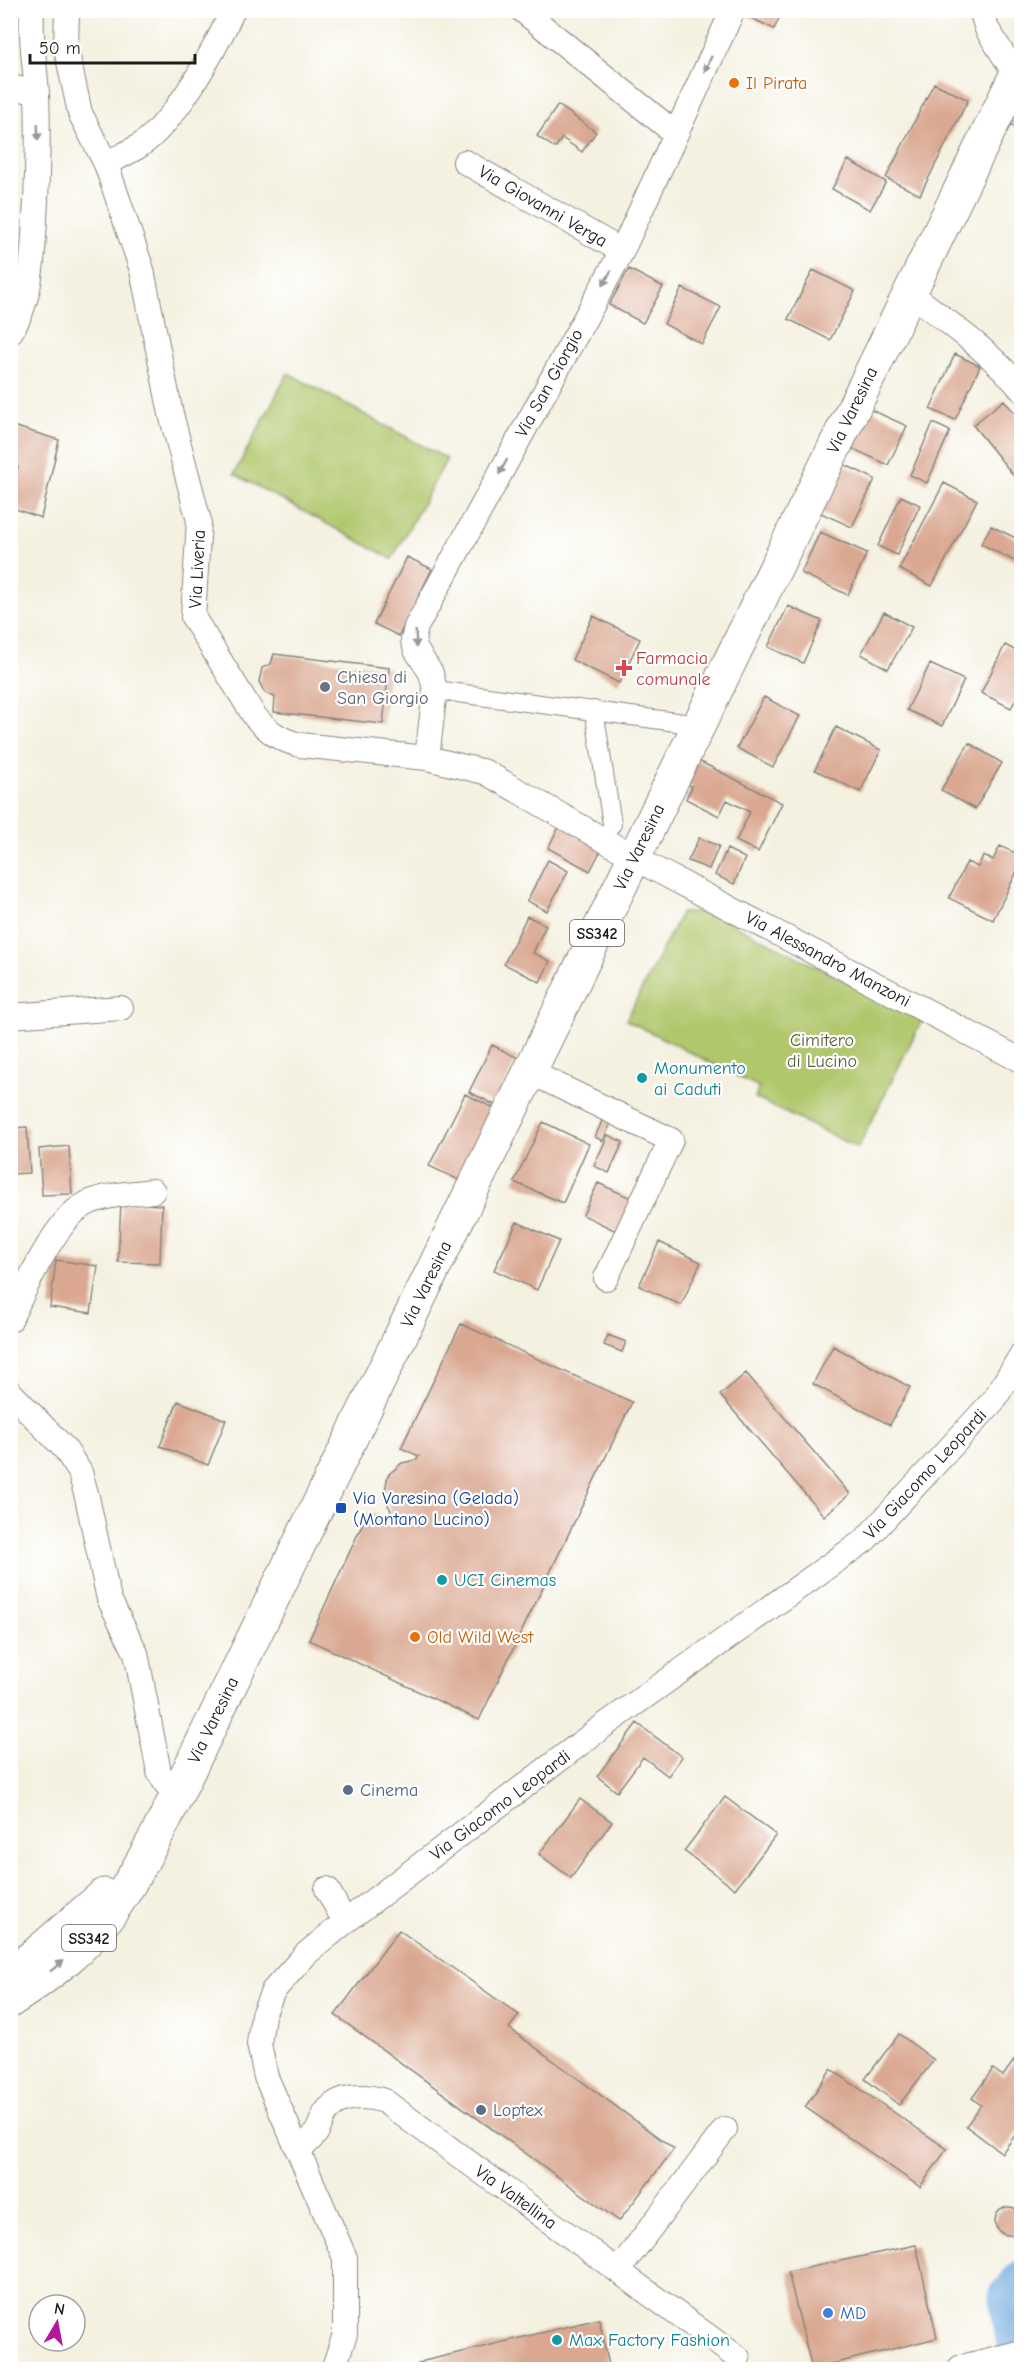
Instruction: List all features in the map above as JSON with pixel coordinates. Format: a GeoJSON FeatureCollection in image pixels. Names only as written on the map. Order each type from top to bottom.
{"type":"FeatureCollection","features":[{"type":"Feature","properties":{"kind":"main road","name":"Via Varesina"},"geometry":{"type":"LineString","coordinates":[[178,1792],[1019,69]]}},
{"type":"Feature","properties":{"kind":"main road","name":"SS342"},"geometry":{"type":"LineString","coordinates":[[10,2001],[30,1988],[84,1943],[111,1913],[146,1855],[178,1792]]}},
{"type":"Feature","properties":{"kind":"main road","name":"SS342"},"geometry":{"type":"LineString","coordinates":[[10,1972],[36,1954],[96,1903],[146,1855]]}},
{"type":"Feature","properties":{"kind":"street"},"geometry":{"type":"LineString","coordinates":[[10,333],[19,320],[32,273],[39,167],[36,92],[30,37],[32,10]]}},
{"type":"Feature","properties":{"kind":"street","name":"Via Liveria"},"geometry":{"type":"LineString","coordinates":[[67,10],[66,48],[80,113],[106,164],[142,270],[171,414],[199,521],[193,617],[255,717],[268,731],[282,740],[300,745],[427,758],[485,772],[634,857]]}},
{"type":"Feature","properties":{"kind":"street"},"geometry":{"type":"LineString","coordinates":[[106,164],[140,146],[171,118],[221,36],[233,10]]}},
{"type":"Feature","properties":{"kind":"street"},"geometry":{"type":"LineString","coordinates":[[522,10],[676,134]]}},
{"type":"Feature","properties":{"kind":"street","name":"Via San Giorgio"},"geometry":{"type":"LineString","coordinates":[[427,758],[435,690],[431,673],[413,641],[416,627],[622,251],[733,10]]}},
{"type":"Feature","properties":{"kind":"street"},"geometry":{"type":"LineString","coordinates":[[981,10],[987,29],[1019,69]]}},
{"type":"Feature","properties":{"kind":"street"},"geometry":{"type":"LineString","coordinates":[[10,87],[36,92]]}},
{"type":"Feature","properties":{"kind":"street","name":"Via Giovanni Verga"},"geometry":{"type":"LineString","coordinates":[[465,162],[622,251]]}},
{"type":"Feature","properties":{"kind":"street"},"geometry":{"type":"LineString","coordinates":[[910,293],[963,334],[1008,373],[1022,390]]}},
{"type":"Feature","properties":{"kind":"street"},"geometry":{"type":"LineString","coordinates":[[435,690],[699,725]]}},
{"type":"Feature","properties":{"kind":"street"},"geometry":{"type":"LineString","coordinates":[[594,710],[612,824]]}},
{"type":"Feature","properties":{"kind":"street","name":"Via Alessandro Manzoni"},"geometry":{"type":"LineString","coordinates":[[634,857],[1022,1061]]}},
{"type":"Feature","properties":{"kind":"street"},"geometry":{"type":"LineString","coordinates":[[10,1016],[121,1008]]}},
{"type":"Feature","properties":{"kind":"street"},"geometry":{"type":"LineString","coordinates":[[530,1072],[671,1140],[606,1278]]}},
{"type":"Feature","properties":{"kind":"street"},"geometry":{"type":"LineString","coordinates":[[10,1320],[54,1237],[81,1206],[104,1198],[153,1191]]}},
{"type":"Feature","properties":{"kind":"street","name":"Via Giacomo Leopardi"},"geometry":{"type":"LineString","coordinates":[[333,2370],[345,2334],[345,2258],[266,2077],[259,2044],[263,2015],[273,1991],[306,1953],[345,1922],[602,1727],[866,1540],[994,1400],[1022,1354]]}},
{"type":"Feature","properties":{"kind":"street"},"geometry":{"type":"LineString","coordinates":[[10,1392],[65,1449],[80,1472],[109,1599],[136,1653],[159,1772],[166,1784],[178,1792]]}},
{"type":"Feature","properties":{"kind":"street"},"geometry":{"type":"LineString","coordinates":[[327,1889],[345,1922]]}},
{"type":"Feature","properties":{"kind":"street","name":"Via Valtellina"},"geometry":{"type":"LineString","coordinates":[[299,2151],[315,2134],[326,2112],[337,2102],[361,2097],[384,2101],[618,2271],[744,2366]]}},
{"type":"Feature","properties":{"kind":"street"},"geometry":{"type":"LineString","coordinates":[[618,2271],[725,2129]]}},
{"type":"Feature","properties":{"kind":"street"},"geometry":{"type":"LineString","coordinates":[[962,2370],[1022,2355]]}},
{"type":"Feature","properties":{"kind":"green space"},"geometry":{"type":"Polygon","coordinates":[[[288,373],[447,459],[392,559],[234,474],[288,373]]]}},
{"type":"Feature","properties":{"kind":"green space","name":"Cimitero di Lucino"},"geometry":{"type":"Polygon","coordinates":[[[707,911],[922,1020],[858,1148],[755,1098],[759,1087],[626,1020],[681,913],[707,911]]]}},
{"type":"Feature","properties":{"kind":"building"},"geometry":{"type":"Polygon","coordinates":[[[744,10],[783,10],[774,29],[743,14],[744,10]]]}},
{"type":"Feature","properties":{"kind":"building"},"geometry":{"type":"Polygon","coordinates":[[[934,83],[968,100],[920,195],[886,178],[934,83]]]}},
{"type":"Feature","properties":{"kind":"building"},"geometry":{"type":"Polygon","coordinates":[[[1022,94],[1022,130],[1007,123],[1022,94]]]}},
{"type":"Feature","properties":{"kind":"building"},"geometry":{"type":"Polygon","coordinates":[[[558,105],[596,132],[582,152],[562,138],[555,148],[537,136],[558,105]]]}},
{"type":"Feature","properties":{"kind":"building"},"geometry":{"type":"Polygon","coordinates":[[[848,160],[886,182],[870,210],[832,189],[848,160]]]}},
{"type":"Feature","properties":{"kind":"building"},"geometry":{"type":"Polygon","coordinates":[[[629,269],[663,287],[643,323],[609,305],[629,269]]]}},
{"type":"Feature","properties":{"kind":"building"},"geometry":{"type":"Polygon","coordinates":[[[813,270],[855,291],[830,340],[788,319],[813,270]]]}},
{"type":"Feature","properties":{"kind":"building"},"geometry":{"type":"Polygon","coordinates":[[[682,288],[721,307],[702,344],[664,324],[682,288]]]}},
{"type":"Feature","properties":{"kind":"building"},"geometry":{"type":"Polygon","coordinates":[[[955,354],[980,366],[955,420],[930,409],[955,354]]]}},
{"type":"Feature","properties":{"kind":"building"},"geometry":{"type":"Polygon","coordinates":[[[1004,400],[1022,422],[1022,486],[973,425],[1004,400]]]}},
{"type":"Feature","properties":{"kind":"building"},"geometry":{"type":"Polygon","coordinates":[[[865,407],[907,426],[888,465],[847,446],[865,407]]]}},
{"type":"Feature","properties":{"kind":"building"},"geometry":{"type":"Polygon","coordinates":[[[933,423],[950,431],[927,483],[910,475],[933,423]]]}},
{"type":"Feature","properties":{"kind":"building"},"geometry":{"type":"Polygon","coordinates":[[[10,425],[59,440],[41,518],[10,507],[10,490],[18,467],[10,464],[10,425]]]}},
{"type":"Feature","properties":{"kind":"building"},"geometry":{"type":"Polygon","coordinates":[[[837,461],[875,479],[852,527],[814,510],[837,461]]]}},
{"type":"Feature","properties":{"kind":"building"},"geometry":{"type":"Polygon","coordinates":[[[944,483],[977,500],[932,586],[899,569],[944,483]]]}},
{"type":"Feature","properties":{"kind":"building"},"geometry":{"type":"Polygon","coordinates":[[[901,496],[920,505],[897,555],[878,546],[901,496]]]}},
{"type":"Feature","properties":{"kind":"building"},"geometry":{"type":"Polygon","coordinates":[[[991,526],[1022,541],[1022,565],[981,544],[991,526]]]}},
{"type":"Feature","properties":{"kind":"building"},"geometry":{"type":"Polygon","coordinates":[[[820,532],[867,553],[848,595],[801,573],[820,532]]]}},
{"type":"Feature","properties":{"kind":"building"},"geometry":{"type":"Polygon","coordinates":[[[407,557],[432,569],[399,636],[374,624],[407,557]]]}},
{"type":"Feature","properties":{"kind":"building"},"geometry":{"type":"Polygon","coordinates":[[[788,606],[822,621],[803,663],[768,647],[788,606]]]}},
{"type":"Feature","properties":{"kind":"building"},"geometry":{"type":"Polygon","coordinates":[[[884,612],[912,627],[888,669],[861,654],[884,612]]]}},
{"type":"Feature","properties":{"kind":"building"},"geometry":{"type":"Polygon","coordinates":[[[593,616],[640,639],[619,683],[572,660],[593,616]]]}},
{"type":"Feature","properties":{"kind":"building"},"geometry":{"type":"Polygon","coordinates":[[[1005,645],[1022,654],[1022,688],[1011,708],[981,693],[1005,645]]]}},
{"type":"Feature","properties":{"kind":"building","name":"Chiesa di San Giorgio"},"geometry":{"type":"Polygon","coordinates":[[[274,654],[389,668],[383,724],[274,712],[275,697],[265,693],[259,682],[262,668],[271,664],[274,654]]]}},
{"type":"Feature","properties":{"kind":"building"},"geometry":{"type":"Polygon","coordinates":[[[930,664],[964,680],[942,726],[907,710],[930,664]]]}},
{"type":"Feature","properties":{"kind":"building"},"geometry":{"type":"Polygon","coordinates":[[[764,697],[800,716],[773,767],[737,748],[764,697]]]}},
{"type":"Feature","properties":{"kind":"building"},"geometry":{"type":"Polygon","coordinates":[[[836,727],[881,750],[860,792],[815,770],[836,727]]]}},
{"type":"Feature","properties":{"kind":"building"},"geometry":{"type":"Polygon","coordinates":[[[969,743],[1002,763],[975,809],[941,790],[969,743]]]}},
{"type":"Feature","properties":{"kind":"building"},"geometry":{"type":"Polygon","coordinates":[[[693,758],[782,803],[758,852],[736,841],[750,812],[727,800],[719,816],[686,799],[692,786],[681,781],[693,758]]]}},
{"type":"Feature","properties":{"kind":"building"},"geometry":{"type":"Polygon","coordinates":[[[562,821],[604,844],[590,871],[548,848],[562,821]]]}},
{"type":"Feature","properties":{"kind":"building"},"geometry":{"type":"Polygon","coordinates":[[[699,838],[719,846],[709,869],[688,861],[699,838]]]}},
{"type":"Feature","properties":{"kind":"building"},"geometry":{"type":"Polygon","coordinates":[[[1000,846],[1022,856],[1022,861],[993,920],[949,898],[967,862],[978,867],[983,856],[993,860],[1000,846]]]}},
{"type":"Feature","properties":{"kind":"building"},"geometry":{"type":"Polygon","coordinates":[[[727,849],[745,858],[734,884],[715,875],[727,849]]]}},
{"type":"Feature","properties":{"kind":"building"},"geometry":{"type":"Polygon","coordinates":[[[548,860],[568,871],[547,911],[527,901],[548,860]]]}},
{"type":"Feature","properties":{"kind":"building"},"geometry":{"type":"Polygon","coordinates":[[[527,916],[546,925],[533,953],[550,961],[540,982],[504,964],[527,916]]]}},
{"type":"Feature","properties":{"kind":"building"},"geometry":{"type":"Polygon","coordinates":[[[492,1045],[518,1058],[495,1105],[469,1092],[492,1045]]]}},
{"type":"Feature","properties":{"kind":"building"},"geometry":{"type":"Polygon","coordinates":[[[465,1094],[494,1108],[459,1180],[429,1166],[465,1094]]]}},
{"type":"Feature","properties":{"kind":"building"},"geometry":{"type":"Polygon","coordinates":[[[603,1119],[611,1122],[603,1141],[595,1137],[603,1119]]]}},
{"type":"Feature","properties":{"kind":"building"},"geometry":{"type":"Polygon","coordinates":[[[543,1122],[589,1144],[563,1203],[514,1182],[543,1122]]]}},
{"type":"Feature","properties":{"kind":"building"},"geometry":{"type":"Polygon","coordinates":[[[27,1127],[30,1173],[10,1174],[10,1128],[27,1127]]]}},
{"type":"Feature","properties":{"kind":"building"},"geometry":{"type":"Polygon","coordinates":[[[608,1135],[623,1142],[609,1173],[594,1166],[608,1135]]]}},
{"type":"Feature","properties":{"kind":"building"},"geometry":{"type":"Polygon","coordinates":[[[69,1146],[72,1194],[42,1195],[39,1149],[69,1146]]]}},
{"type":"Feature","properties":{"kind":"building"},"geometry":{"type":"Polygon","coordinates":[[[598,1183],[633,1199],[618,1232],[583,1215],[598,1183]]]}},
{"type":"Feature","properties":{"kind":"building"},"geometry":{"type":"Polygon","coordinates":[[[121,1203],[162,1205],[160,1263],[118,1262],[121,1203]]]}},
{"type":"Feature","properties":{"kind":"building"},"geometry":{"type":"Polygon","coordinates":[[[517,1222],[559,1241],[537,1290],[494,1270],[517,1222]]]}},
{"type":"Feature","properties":{"kind":"building"},"geometry":{"type":"Polygon","coordinates":[[[659,1242],[701,1262],[681,1305],[639,1286],[659,1242]]]}},
{"type":"Feature","properties":{"kind":"building"},"geometry":{"type":"Polygon","coordinates":[[[56,1260],[98,1266],[91,1313],[50,1307],[56,1260]]]}},
{"type":"Feature","properties":{"kind":"building","name":"UCI Cinemas"},"geometry":{"type":"Polygon","coordinates":[[[461,1324],[632,1402],[479,1720],[309,1640],[368,1512],[387,1519],[391,1511],[384,1496],[388,1475],[402,1463],[416,1460],[419,1456],[401,1448],[461,1324]]]}},
{"type":"Feature","properties":{"kind":"building"},"geometry":{"type":"Polygon","coordinates":[[[608,1335],[626,1342],[622,1352],[604,1345],[608,1335]]]}},
{"type":"Feature","properties":{"kind":"building"},"geometry":{"type":"Polygon","coordinates":[[[833,1346],[910,1387],[890,1425],[813,1384],[833,1346]]]}},
{"type":"Feature","properties":{"kind":"building"},"geometry":{"type":"Polygon","coordinates":[[[746,1373],[850,1494],[824,1516],[720,1395],[746,1373]]]}},
{"type":"Feature","properties":{"kind":"building"},"geometry":{"type":"Polygon","coordinates":[[[178,1401],[226,1420],[208,1465],[160,1446],[178,1401]]]}},
{"type":"Feature","properties":{"kind":"building"},"geometry":{"type":"Polygon","coordinates":[[[637,1723],[682,1757],[668,1776],[643,1757],[617,1792],[597,1776],[637,1723]]]}},
{"type":"Feature","properties":{"kind":"building"},"geometry":{"type":"Polygon","coordinates":[[[725,1797],[776,1835],[735,1889],[684,1851],[725,1797]]]}},
{"type":"Feature","properties":{"kind":"building"},"geometry":{"type":"Polygon","coordinates":[[[580,1799],[612,1822],[571,1878],[539,1854],[580,1799]]]}},
{"type":"Feature","properties":{"kind":"building"},"geometry":{"type":"Polygon","coordinates":[[[399,1930],[519,2015],[509,2028],[674,2149],[619,2221],[335,2015],[399,1930]]]}},
{"type":"Feature","properties":{"kind":"building"},"geometry":{"type":"Polygon","coordinates":[[[899,2034],[934,2060],[899,2105],[865,2079],[899,2034]]]}},
{"type":"Feature","properties":{"kind":"building"},"geometry":{"type":"Polygon","coordinates":[[[1018,2055],[1022,2058],[1022,2126],[1002,2153],[966,2126],[981,2105],[972,2098],[993,2069],[1003,2076],[1018,2055]]]}},
{"type":"Feature","properties":{"kind":"building"},"geometry":{"type":"Polygon","coordinates":[[[831,2069],[947,2149],[920,2187],[805,2107],[831,2069]]]}},
{"type":"Feature","properties":{"kind":"building"},"geometry":{"type":"Polygon","coordinates":[[[1009,2207],[1019,2211],[1023,2221],[1019,2231],[1009,2235],[999,2231],[995,2221],[999,2211],[1009,2207]]]}},
{"type":"Feature","properties":{"kind":"building"},"geometry":{"type":"Polygon","coordinates":[[[916,2245],[937,2338],[812,2369],[788,2272],[916,2245]]]}},
{"type":"Feature","properties":{"kind":"building","name":"Max Factory Fashion"},"geometry":{"type":"Polygon","coordinates":[[[599,2319],[610,2370],[408,2370],[424,2361],[599,2319]]]}},
{"type":"Feature","properties":{"kind":"waterway"},"geometry":{"type":"LineString","coordinates":[[1017,2370],[1019,2362],[1008,2297],[1022,2279]]}},
{"type":"Feature","properties":{"kind":"place","name":"Il Pirata"},"geometry":{"type":"Point","coordinates":[734,83]}},
{"type":"Feature","properties":{"kind":"place","name":"Farmacia comunale"},"geometry":{"type":"Point","coordinates":[624,668]}},
{"type":"Feature","properties":{"kind":"place","name":"Chiesa di San Giorgio"},"geometry":{"type":"Point","coordinates":[325,687]}},
{"type":"Feature","properties":{"kind":"place","name":"Monumento ai Caduti"},"geometry":{"type":"Point","coordinates":[642,1078]}},
{"type":"Feature","properties":{"kind":"place","name":"Via Varesina (Gelada) (Montano Lucino)"},"geometry":{"type":"Point","coordinates":[341,1508]}},
{"type":"Feature","properties":{"kind":"place","name":"UCI Cinemas"},"geometry":{"type":"Point","coordinates":[442,1580]}},
{"type":"Feature","properties":{"kind":"place","name":"Old Wild West"},"geometry":{"type":"Point","coordinates":[415,1637]}},
{"type":"Feature","properties":{"kind":"place","name":"Cinema"},"geometry":{"type":"Point","coordinates":[348,1790]}},
{"type":"Feature","properties":{"kind":"place","name":"Loptex"},"geometry":{"type":"Point","coordinates":[481,2110]}},
{"type":"Feature","properties":{"kind":"place","name":"MD"},"geometry":{"type":"Point","coordinates":[828,2313]}},
{"type":"Feature","properties":{"kind":"place","name":"Max Factory Fashion"},"geometry":{"type":"Point","coordinates":[557,2340]}}]}
